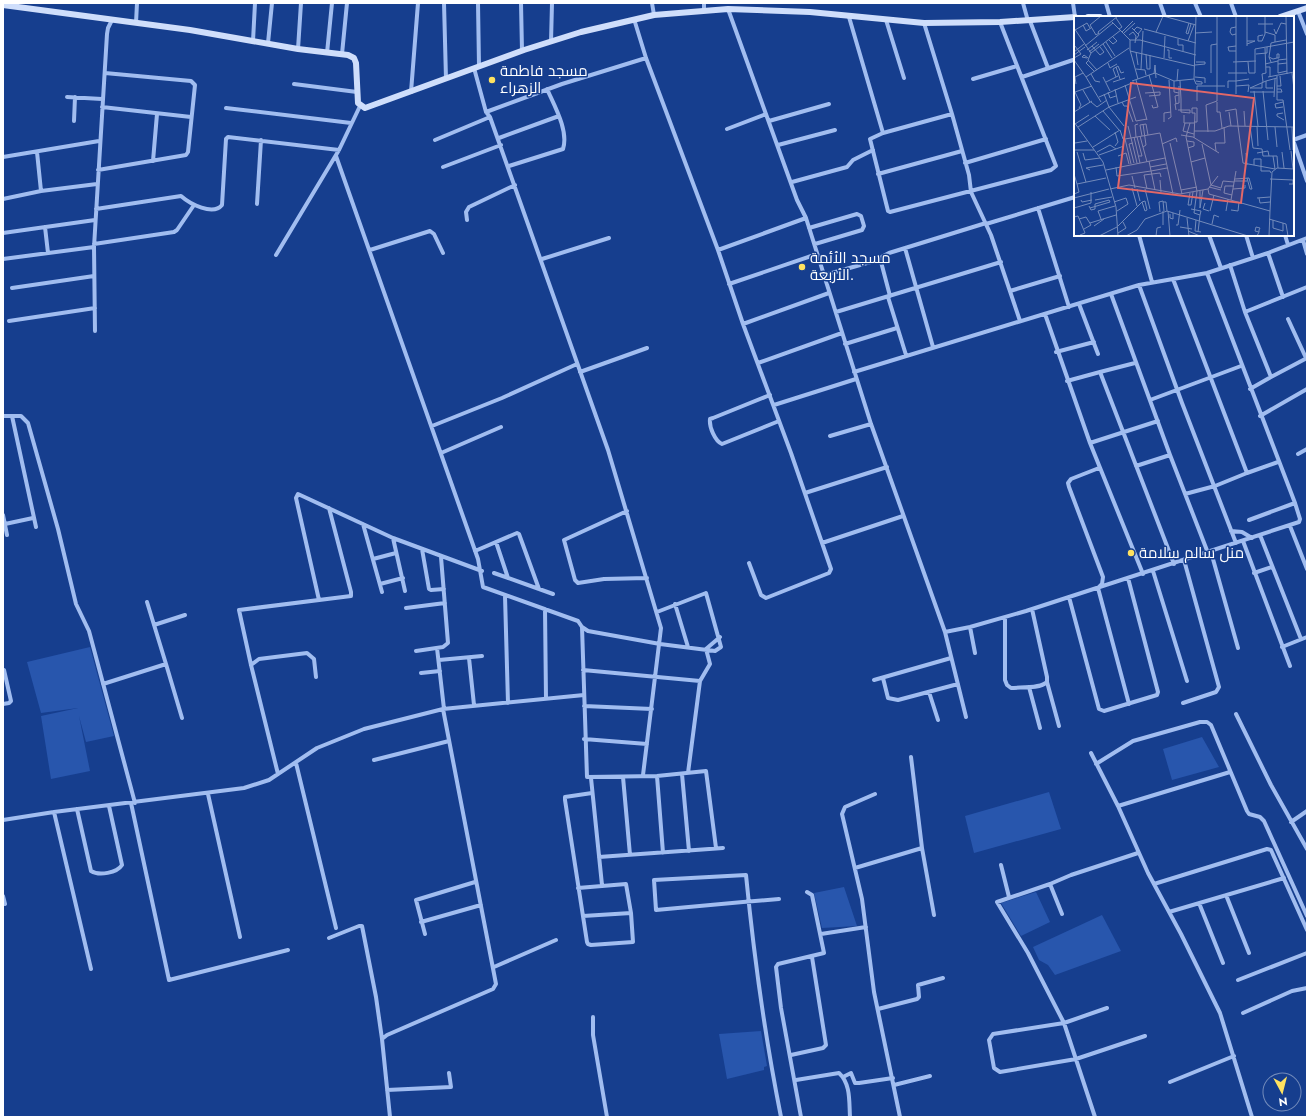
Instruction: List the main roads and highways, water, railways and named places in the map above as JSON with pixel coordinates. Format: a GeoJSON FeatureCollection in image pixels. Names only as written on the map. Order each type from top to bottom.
{"type":"FeatureCollection","features":[{"type":"Feature","properties":{"kind":"place","name":"مسجد فاطمة الزهراء"},"geometry":{"type":"Point","coordinates":[492,80]}},
{"type":"Feature","properties":{"kind":"place","name":"مسجد الأئمة الأربعة."},"geometry":{"type":"Point","coordinates":[802,267]}},
{"type":"Feature","properties":{"kind":"place","name":"منل سالم سلامة"},"geometry":{"type":"Point","coordinates":[1131,553]}}]}
